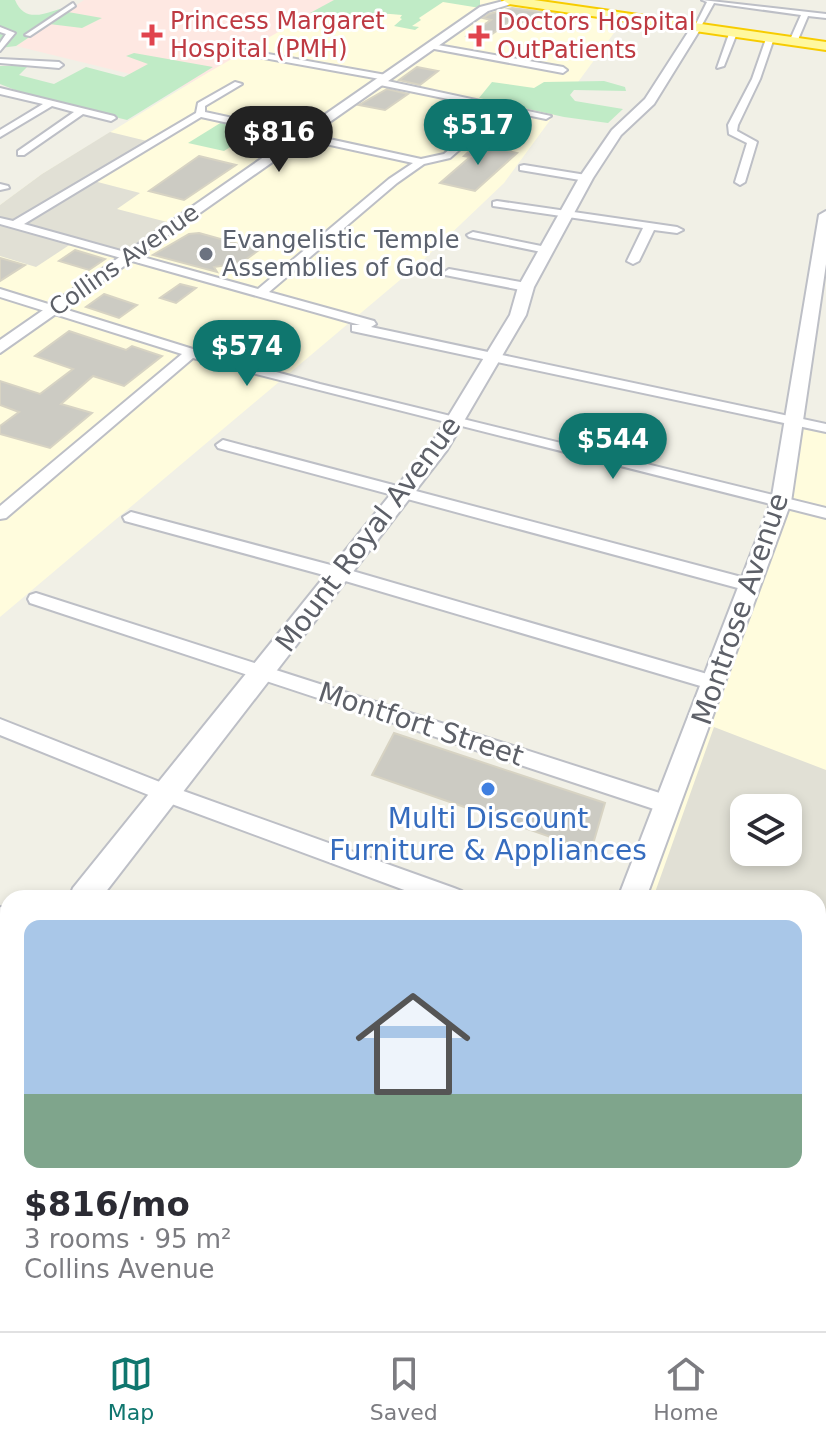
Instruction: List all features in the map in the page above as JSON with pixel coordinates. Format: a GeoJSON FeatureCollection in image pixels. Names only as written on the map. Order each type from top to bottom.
{"type":"FeatureCollection","features":[{"type":"Feature","properties":{"kind":"highway"},"geometry":{"type":"LineString","coordinates":[[512,0],[565,4],[696,28],[826,46]]}},
{"type":"Feature","properties":{"kind":"street","name":"Collins Avenue"},"geometry":{"type":"LineString","coordinates":[[0,348],[432,46],[483,4],[512,0]]}},
{"type":"Feature","properties":{"kind":"street"},"geometry":{"type":"LineString","coordinates":[[696,28],[710,0],[826,16]]}},
{"type":"Feature","properties":{"kind":"street"},"geometry":{"type":"LineString","coordinates":[[28,35],[72,6]]}},
{"type":"Feature","properties":{"kind":"street"},"geometry":{"type":"LineString","coordinates":[[793,42],[806,13]]}},
{"type":"Feature","properties":{"kind":"street","name":"Mount Royal Avenue"},"geometry":{"type":"LineString","coordinates":[[90,890],[342,574],[455,422],[518,315],[526,287],[586,178],[616,133],[650,101],[696,28]]}},
{"type":"Feature","properties":{"kind":"street"},"geometry":{"type":"LineString","coordinates":[[0,29],[11,33],[0,49]]}},
{"type":"Feature","properties":{"kind":"street"},"geometry":{"type":"LineString","coordinates":[[720,66],[733,33]]}},
{"type":"Feature","properties":{"kind":"street"},"geometry":{"type":"LineString","coordinates":[[740,182],[752,142],[732,132],[733,125],[756,79],[770,38]]}},
{"type":"Feature","properties":{"kind":"street"},"geometry":{"type":"LineString","coordinates":[[432,46],[563,70]]}},
{"type":"Feature","properties":{"kind":"street"},"geometry":{"type":"LineString","coordinates":[[245,52],[546,116]]}},
{"type":"Feature","properties":{"kind":"street"},"geometry":{"type":"LineString","coordinates":[[0,61],[59,65]]}},
{"type":"Feature","properties":{"kind":"street"},"geometry":{"type":"LineString","coordinates":[[200,114],[201,105],[238,84]]}},
{"type":"Feature","properties":{"kind":"street"},"geometry":{"type":"LineString","coordinates":[[0,91],[111,118]]}},
{"type":"Feature","properties":{"kind":"street"},"geometry":{"type":"LineString","coordinates":[[0,134],[50,104]]}},
{"type":"Feature","properties":{"kind":"street"},"geometry":{"type":"LineString","coordinates":[[21,153],[81,111]]}},
{"type":"Feature","properties":{"kind":"street"},"geometry":{"type":"LineString","coordinates":[[15,225],[200,114],[421,162]]}},
{"type":"Feature","properties":{"kind":"street"},"geometry":{"type":"LineString","coordinates":[[261,293],[364,204],[421,162],[447,156],[483,125]]}},
{"type":"Feature","properties":{"kind":"street"},"geometry":{"type":"LineString","coordinates":[[524,168],[586,178]]}},
{"type":"Feature","properties":{"kind":"street"},"geometry":{"type":"LineString","coordinates":[[497,204],[677,230]]}},
{"type":"Feature","properties":{"kind":"street","name":"Montrose Avenue"},"geometry":{"type":"LineString","coordinates":[[635,890],[781,502],[826,215]]}},
{"type":"Feature","properties":{"kind":"street"},"geometry":{"type":"LineString","coordinates":[[0,221],[377,326]]}},
{"type":"Feature","properties":{"kind":"street"},"geometry":{"type":"LineString","coordinates":[[633,261],[650,226]]}},
{"type":"Feature","properties":{"kind":"street"},"geometry":{"type":"LineString","coordinates":[[473,235],[546,250]]}},
{"type":"Feature","properties":{"kind":"street"},"geometry":{"type":"LineString","coordinates":[[449,273],[526,287]]}},
{"type":"Feature","properties":{"kind":"street"},"geometry":{"type":"LineString","coordinates":[[0,293],[191,353],[455,422],[826,513]]}},
{"type":"Feature","properties":{"kind":"street"},"geometry":{"type":"LineString","coordinates":[[356,328],[826,428]]}},
{"type":"Feature","properties":{"kind":"street"},"geometry":{"type":"LineString","coordinates":[[0,514],[191,353]]}},
{"type":"Feature","properties":{"kind":"street"},"geometry":{"type":"LineString","coordinates":[[223,445],[749,585]]}},
{"type":"Feature","properties":{"kind":"street"},"geometry":{"type":"LineString","coordinates":[[131,517],[342,574],[714,683]]}},
{"type":"Feature","properties":{"kind":"street","name":"Montfort Street"},"geometry":{"type":"LineString","coordinates":[[36,599],[669,805]]}},
{"type":"Feature","properties":{"kind":"street"},"geometry":{"type":"LineString","coordinates":[[0,727],[168,794],[432,890]]}},
{"type":"Feature","properties":{"kind":"shaded area","name":"Princess Margaret Hospital (PMH)"},"geometry":{"type":"Polygon","coordinates":[[[84,0],[334,0],[183,87],[16,46],[84,0]]]}},
{"type":"Feature","properties":{"kind":"shaded area"},"geometry":{"type":"Polygon","coordinates":[[[334,0],[502,0],[625,18],[504,183],[419,264],[0,617],[0,205],[42,174],[241,52],[334,0]]]}},
{"type":"Feature","properties":{"kind":"shaded area"},"geometry":{"type":"Polygon","coordinates":[[[110,132],[147,141],[86,179],[140,193],[117,209],[167,222],[126,251],[80,238],[36,267],[0,256],[0,205],[42,174],[110,132]]]}},
{"type":"Feature","properties":{"kind":"shaded area"},"geometry":{"type":"Polygon","coordinates":[[[803,427],[826,431],[826,890],[647,890],[791,507],[803,427]]]}},
{"type":"Feature","properties":{"kind":"shaded area"},"geometry":{"type":"Polygon","coordinates":[[[714,727],[826,770],[826,890],[656,890],[714,727]]]}},
{"type":"Feature","properties":{"kind":"green space"},"geometry":{"type":"Polygon","coordinates":[[[0,0],[15,0],[20,9],[34,15],[74,7],[68,12],[102,18],[82,28],[49,24],[16,46],[0,48],[0,0]]]}},
{"type":"Feature","properties":{"kind":"green space"},"geometry":{"type":"Polygon","coordinates":[[[334,0],[480,0],[480,8],[443,2],[419,18],[421,20],[412,26],[419,27],[415,30],[394,26],[402,15],[310,13],[334,0]]]}},
{"type":"Feature","properties":{"kind":"green space"},"geometry":{"type":"Polygon","coordinates":[[[134,53],[213,67],[127,120],[30,96],[0,84],[0,66],[28,66],[19,75],[54,84],[86,67],[124,77],[148,64],[126,56],[134,53]]]}},
{"type":"Feature","properties":{"kind":"green space"},"geometry":{"type":"Polygon","coordinates":[[[604,81],[625,87],[626,91],[574,90],[570,95],[575,101],[623,109],[608,123],[564,117],[479,98],[492,82],[534,88],[544,82],[604,81]]]}},
{"type":"Feature","properties":{"kind":"green space"},"geometry":{"type":"Polygon","coordinates":[[[222,122],[257,130],[224,151],[188,143],[222,122]]]}},
{"type":"Feature","properties":{"kind":"building"},"geometry":{"type":"Polygon","coordinates":[[[512,8],[557,14],[548,21],[528,18],[520,24],[508,23],[485,39],[467,36],[491,20],[483,18],[489,14],[512,8]]]}},
{"type":"Feature","properties":{"kind":"building"},"geometry":{"type":"Polygon","coordinates":[[[417,67],[438,71],[420,85],[399,80],[417,67]]]}},
{"type":"Feature","properties":{"kind":"building"},"geometry":{"type":"Polygon","coordinates":[[[387,89],[408,94],[385,110],[359,105],[387,89]]]}},
{"type":"Feature","properties":{"kind":"building"},"geometry":{"type":"Polygon","coordinates":[[[477,144],[517,153],[475,191],[440,183],[470,157],[464,156],[477,144]]]}},
{"type":"Feature","properties":{"kind":"building"},"geometry":{"type":"Polygon","coordinates":[[[199,156],[236,165],[184,200],[149,191],[199,156]]]}},
{"type":"Feature","properties":{"kind":"building","name":"Evangelistic Temple Assemblies of God"},"geometry":{"type":"Polygon","coordinates":[[[199,233],[242,245],[251,241],[266,245],[241,263],[214,267],[217,272],[153,255],[189,234],[199,233]]]}},
{"type":"Feature","properties":{"kind":"building"},"geometry":{"type":"Polygon","coordinates":[[[75,250],[105,259],[89,270],[59,261],[75,250]]]}},
{"type":"Feature","properties":{"kind":"building"},"geometry":{"type":"Polygon","coordinates":[[[0,258],[25,265],[0,281],[0,258]]]}},
{"type":"Feature","properties":{"kind":"building"},"geometry":{"type":"Polygon","coordinates":[[[180,284],[196,288],[176,303],[160,298],[180,284]]]}},
{"type":"Feature","properties":{"kind":"building"},"geometry":{"type":"Polygon","coordinates":[[[104,294],[137,305],[119,318],[86,307],[104,294]]]}},
{"type":"Feature","properties":{"kind":"building"},"geometry":{"type":"Polygon","coordinates":[[[69,331],[126,350],[132,346],[162,356],[124,386],[93,376],[61,404],[92,413],[50,448],[0,434],[0,426],[19,412],[0,405],[0,381],[40,394],[73,369],[35,356],[69,331]]]}},
{"type":"Feature","properties":{"kind":"building","name":"Multi Discount Furniture & Appliances"},"geometry":{"type":"Polygon","coordinates":[[[394,733],[605,803],[591,851],[372,775],[394,733]]]}},
{"type":"Feature","properties":{"kind":"place","name":"Princess Margaret Hospital (PMH)"},"geometry":{"type":"Point","coordinates":[152,35]}},
{"type":"Feature","properties":{"kind":"place","name":"Doctors Hospital OutPatients"},"geometry":{"type":"Point","coordinates":[479,36]}},
{"type":"Feature","properties":{"kind":"place","name":"Evangelistic Temple Assemblies of God"},"geometry":{"type":"Point","coordinates":[206,254]}},
{"type":"Feature","properties":{"kind":"place","name":"Multi Discount Furniture & Appliances"},"geometry":{"type":"Point","coordinates":[488,789]}}]}
